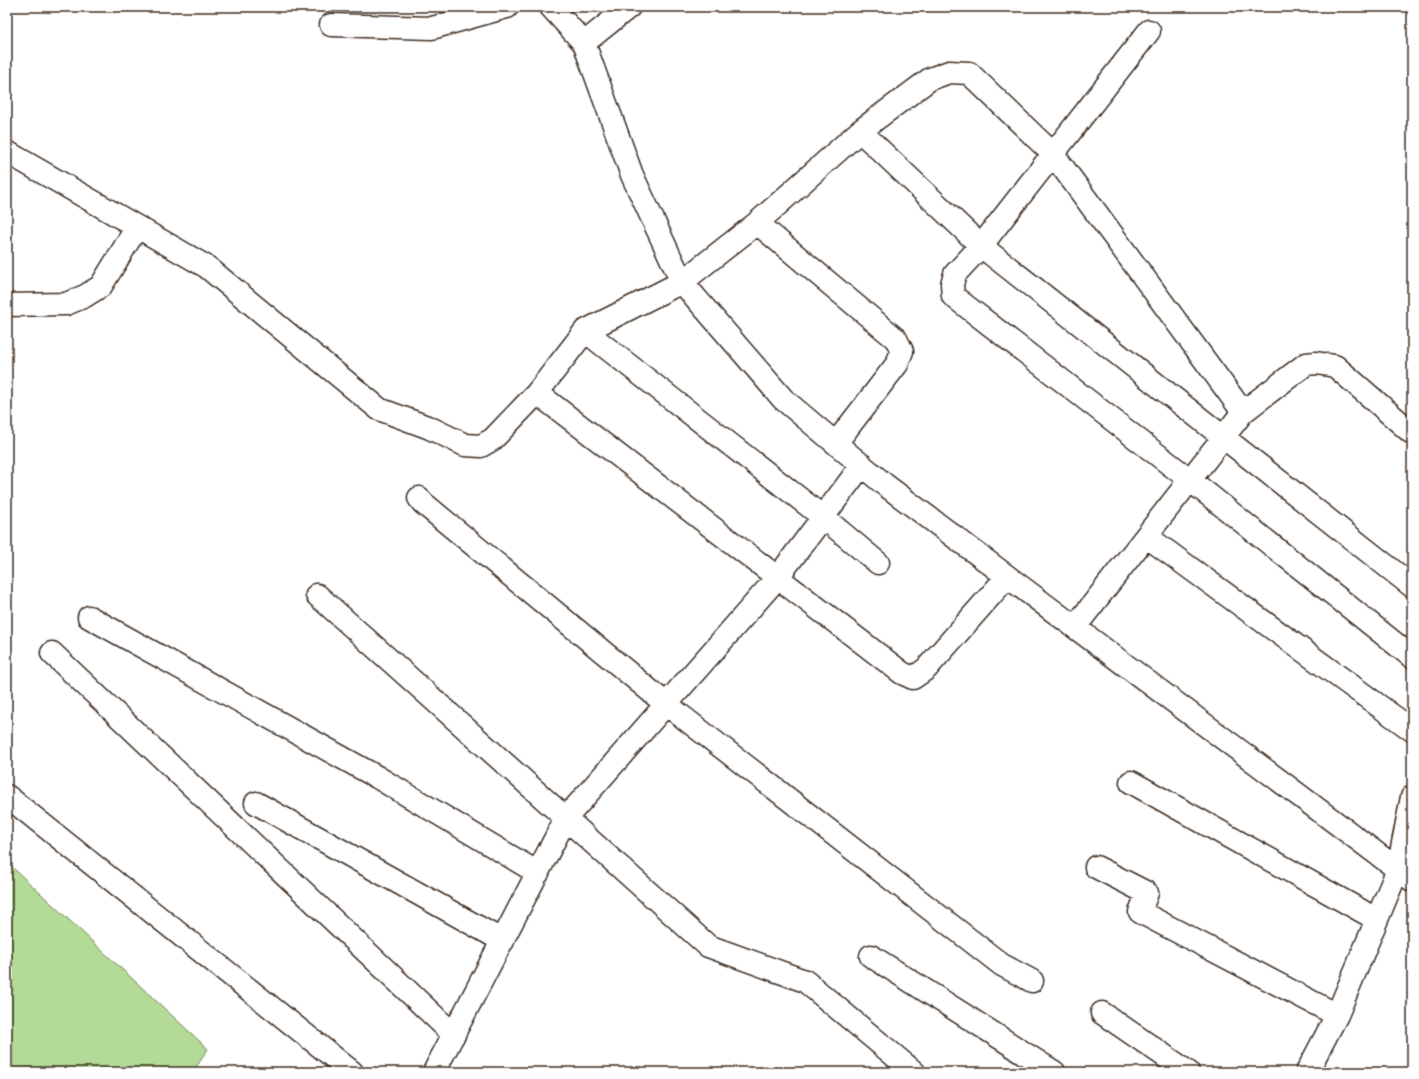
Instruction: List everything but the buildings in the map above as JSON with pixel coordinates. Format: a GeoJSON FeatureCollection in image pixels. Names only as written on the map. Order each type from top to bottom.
{"type":"FeatureCollection","features":[{"type":"Feature","properties":{"kind":"street"},"geometry":{"type":"LineString","coordinates":[[331,25],[432,28],[507,7]]}},
{"type":"Feature","properties":{"kind":"street"},"geometry":{"type":"LineString","coordinates":[[551,7],[584,43],[632,175],[682,282],[783,399],[884,484],[1405,875]]}},
{"type":"Feature","properties":{"kind":"street"},"geometry":{"type":"LineString","coordinates":[[584,43],[628,7]]}},
{"type":"Feature","properties":{"kind":"street"},"geometry":{"type":"LineString","coordinates":[[1149,31],[981,246],[955,274],[952,284],[954,296],[1412,656]]}},
{"type":"Feature","properties":{"kind":"street"},"geometry":{"type":"LineString","coordinates":[[7,152],[207,267],[379,409],[430,428],[465,445],[481,446],[493,439],[537,393],[585,330],[682,282],[757,223],[860,131],[930,79],[949,72],[969,73],[1053,154],[1244,412]]}},
{"type":"Feature","properties":{"kind":"street"},"geometry":{"type":"LineString","coordinates":[[860,131],[981,246],[1412,586]]}},
{"type":"Feature","properties":{"kind":"street"},"geometry":{"type":"LineString","coordinates":[[757,223],[896,339],[902,351],[897,364],[836,443]]}},
{"type":"Feature","properties":{"kind":"street"},"geometry":{"type":"LineString","coordinates":[[7,305],[66,304],[85,296],[101,286],[137,227]]}},
{"type":"Feature","properties":{"kind":"street"},"geometry":{"type":"LineString","coordinates":[[585,330],[823,517],[878,563]]}},
{"type":"Feature","properties":{"kind":"street"},"geometry":{"type":"LineString","coordinates":[[1075,627],[1244,412],[1306,364],[1316,363],[1335,366],[1412,433]]}},
{"type":"Feature","properties":{"kind":"street"},"geometry":{"type":"LineString","coordinates":[[537,393],[902,673],[913,678],[926,669],[1007,577]]}},
{"type":"Feature","properties":{"kind":"street"},"geometry":{"type":"LineString","coordinates":[[434,1072],[566,818],[778,577],[862,465]]}},
{"type":"Feature","properties":{"kind":"street"},"geometry":{"type":"LineString","coordinates":[[419,498],[423,503],[666,704],[1002,966],[1032,981]]}},
{"type":"Feature","properties":{"kind":"street"},"geometry":{"type":"LineString","coordinates":[[1146,536],[1412,730]]}},
{"type":"Feature","properties":{"kind":"street"},"geometry":{"type":"LineString","coordinates":[[317,595],[708,946],[805,981],[914,1072]]}},
{"type":"Feature","properties":{"kind":"street"},"geometry":{"type":"LineString","coordinates":[[89,617],[377,777],[538,873]]}},
{"type":"Feature","properties":{"kind":"street"},"geometry":{"type":"LineString","coordinates":[[52,653],[454,1035]]}},
{"type":"Feature","properties":{"kind":"street"},"geometry":{"type":"LineString","coordinates":[[1131,782],[1376,919]]}},
{"type":"Feature","properties":{"kind":"street"},"geometry":{"type":"LineString","coordinates":[[7,796],[352,1072]]}},
{"type":"Feature","properties":{"kind":"street"},"geometry":{"type":"LineString","coordinates":[[1307,1072],[1337,1015],[1376,919],[1405,875],[1412,797]]}},
{"type":"Feature","properties":{"kind":"street"},"geometry":{"type":"LineString","coordinates":[[256,803],[503,941]]}},
{"type":"Feature","properties":{"kind":"street"},"geometry":{"type":"LineString","coordinates":[[1096,867],[1147,893],[1140,912],[1337,1015]]}},
{"type":"Feature","properties":{"kind":"street"},"geometry":{"type":"LineString","coordinates":[[872,956],[1054,1072]]}},
{"type":"Feature","properties":{"kind":"street"},"geometry":{"type":"LineString","coordinates":[[1102,1013],[1188,1072]]}},
{"type":"Feature","properties":{"kind":"green space"},"geometry":{"type":"Polygon","coordinates":[[[11,866],[208,1049],[193,1072],[7,1072],[7,868],[11,866]]]}}]}
